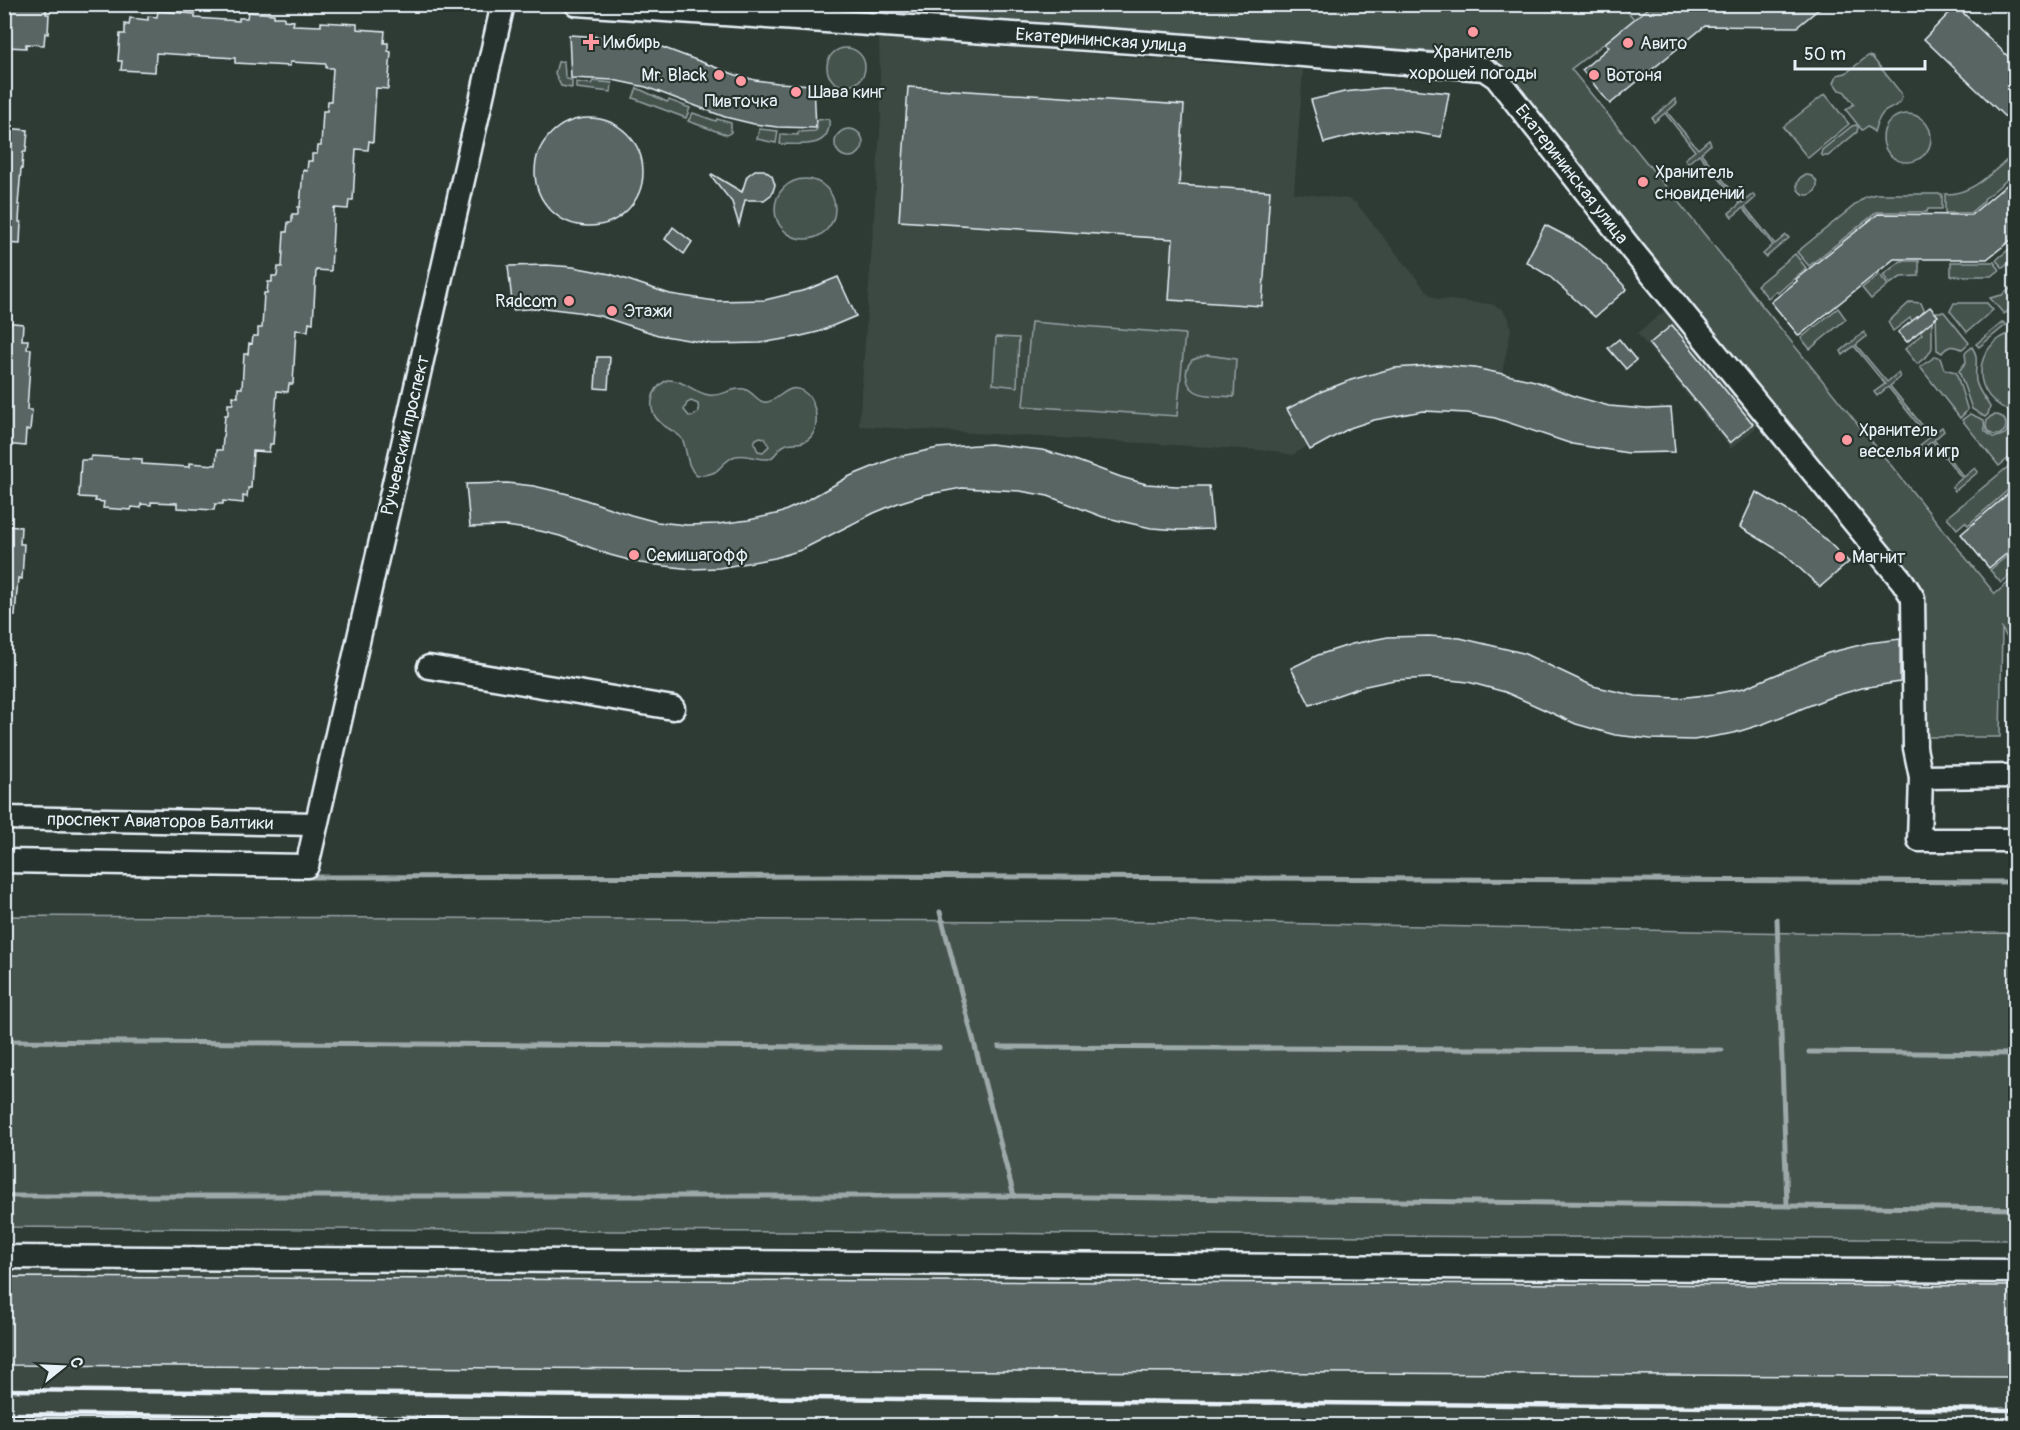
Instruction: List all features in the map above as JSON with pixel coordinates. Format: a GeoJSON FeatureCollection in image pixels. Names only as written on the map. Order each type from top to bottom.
{"type":"FeatureCollection","features":[{"type":"Feature","properties":{"kind":"street","name":"Ручьевский проспект"},"geometry":{"type":"LineString","coordinates":[[4,861],[307,866],[503,4]]}},
{"type":"Feature","properties":{"kind":"street","name":"Екатерининская улица"},"geometry":{"type":"LineString","coordinates":[[576,4],[1195,46],[1484,69],[1496,77],[1638,257],[1903,582],[1912,598],[1915,748],[1921,777],[1919,840],[2016,840]]}},
{"type":"Feature","properties":{"kind":"street"},"geometry":{"type":"LineString","coordinates":[[429,667],[673,708]]}},
{"type":"Feature","properties":{"kind":"street"},"geometry":{"type":"LineString","coordinates":[[1921,777],[2016,776]]}},
{"type":"Feature","properties":{"kind":"street","name":"проспект Авиаторов Балтики"},"geometry":{"type":"LineString","coordinates":[[4,818],[316,824]]}},
{"type":"Feature","properties":{"kind":"street"},"geometry":{"type":"LineString","coordinates":[[4,1257],[2016,1271]]}},
{"type":"Feature","properties":{"kind":"shaded area"},"geometry":{"type":"Polygon","coordinates":[[[754,4],[1622,5],[1635,20],[1571,69],[1995,594],[2015,577],[2015,639],[2008,639],[2002,629],[2000,737],[1921,737],[1917,590],[1486,55],[754,7],[754,4]]]}},
{"type":"Feature","properties":{"kind":"shaded area"},"geometry":{"type":"Polygon","coordinates":[[[1622,5],[1653,5],[1635,20],[1622,5]]]}},
{"type":"Feature","properties":{"kind":"shaded area"},"geometry":{"type":"Polygon","coordinates":[[[879,35],[1303,70],[1294,193],[1348,199],[1356,203],[1429,294],[1437,299],[1491,304],[1502,309],[1509,319],[1511,330],[1502,373],[1439,365],[1393,368],[1320,392],[1288,409],[1308,446],[1292,455],[1275,451],[859,426],[881,118],[879,35]]]}},
{"type":"Feature","properties":{"kind":"shaded area"},"geometry":{"type":"Polygon","coordinates":[[[846,48],[859,54],[865,67],[859,80],[846,86],[833,80],[827,67],[833,54],[846,48]]]}},
{"type":"Feature","properties":{"kind":"shaded area"},"geometry":{"type":"Polygon","coordinates":[[[1868,56],[1872,57],[1902,97],[1899,103],[1883,113],[1874,132],[1868,126],[1862,130],[1846,110],[1854,104],[1834,83],[1837,75],[1846,73],[1868,56]]]}},
{"type":"Feature","properties":{"kind":"shaded area"},"geometry":{"type":"Polygon","coordinates":[[[564,61],[565,76],[572,80],[572,88],[561,86],[555,73],[558,62],[564,61]]]}},
{"type":"Feature","properties":{"kind":"shaded area"},"geometry":{"type":"Polygon","coordinates":[[[593,81],[612,83],[611,92],[576,88],[576,82],[591,84],[593,81]]]}},
{"type":"Feature","properties":{"kind":"shaded area"},"geometry":{"type":"Polygon","coordinates":[[[637,88],[667,102],[669,100],[690,108],[686,118],[633,98],[637,88]]]}},
{"type":"Feature","properties":{"kind":"shaded area"},"geometry":{"type":"Polygon","coordinates":[[[1825,94],[1849,124],[1808,158],[1783,127],[1825,94]]]}},
{"type":"Feature","properties":{"kind":"shaded area"},"geometry":{"type":"Polygon","coordinates":[[[1675,99],[1677,103],[1667,112],[1698,149],[1709,140],[1711,144],[1701,153],[1742,203],[1753,194],[1755,198],[1745,207],[1775,244],[1786,235],[1789,238],[1766,257],[1763,254],[1773,245],[1743,208],[1732,217],[1729,213],[1740,204],[1699,154],[1688,163],[1685,159],[1695,151],[1665,113],[1654,122],[1652,118],[1675,99]]]}},
{"type":"Feature","properties":{"kind":"shaded area"},"geometry":{"type":"Polygon","coordinates":[[[693,113],[716,121],[717,119],[731,123],[731,132],[727,135],[688,121],[693,113]]]}},
{"type":"Feature","properties":{"kind":"shaded area"},"geometry":{"type":"Polygon","coordinates":[[[1902,114],[1912,114],[1924,121],[1931,133],[1931,143],[1924,155],[1912,162],[1902,162],[1887,151],[1883,143],[1883,133],[1894,118],[1902,114]]]}},
{"type":"Feature","properties":{"kind":"shaded area"},"geometry":{"type":"Polygon","coordinates":[[[829,119],[829,129],[820,141],[805,144],[780,144],[781,134],[798,135],[798,132],[815,131],[817,120],[829,119]]]}},
{"type":"Feature","properties":{"kind":"shaded area"},"geometry":{"type":"Polygon","coordinates":[[[1856,125],[1857,132],[1828,156],[1821,154],[1822,150],[1856,125]]]}},
{"type":"Feature","properties":{"kind":"shaded area"},"geometry":{"type":"Polygon","coordinates":[[[759,129],[778,131],[776,143],[757,139],[759,129]]]}},
{"type":"Feature","properties":{"kind":"shaded area"},"geometry":{"type":"Polygon","coordinates":[[[849,129],[859,133],[863,143],[859,153],[849,157],[839,153],[835,143],[839,133],[849,129]]]}},
{"type":"Feature","properties":{"kind":"shaded area"},"geometry":{"type":"Polygon","coordinates":[[[2014,154],[2015,173],[1970,213],[1945,213],[1945,194],[1965,191],[1974,186],[2014,154]]]}},
{"type":"Feature","properties":{"kind":"shaded area"},"geometry":{"type":"Polygon","coordinates":[[[1807,175],[1814,178],[1817,185],[1814,192],[1807,195],[1800,192],[1797,185],[1800,178],[1807,175]]]}},
{"type":"Feature","properties":{"kind":"shaded area"},"geometry":{"type":"Polygon","coordinates":[[[805,179],[826,188],[835,209],[826,230],[805,239],[784,230],[775,209],[784,188],[805,179]]]}},
{"type":"Feature","properties":{"kind":"shaded area"},"geometry":{"type":"Polygon","coordinates":[[[1876,194],[1942,194],[1942,209],[1928,209],[1927,212],[1877,212],[1809,266],[1797,252],[1865,197],[1876,194]]]}},
{"type":"Feature","properties":{"kind":"shaded area"},"geometry":{"type":"Polygon","coordinates":[[[2015,240],[2015,258],[2003,268],[1996,260],[2014,245],[2012,242],[2015,240]]]}},
{"type":"Feature","properties":{"kind":"shaded area"},"geometry":{"type":"Polygon","coordinates":[[[1795,254],[1806,268],[1778,293],[1776,291],[1768,298],[1757,285],[1795,254]]]}},
{"type":"Feature","properties":{"kind":"shaded area"},"geometry":{"type":"Polygon","coordinates":[[[1901,261],[1919,261],[1919,276],[1901,277],[1890,284],[1883,275],[1901,261]]]}},
{"type":"Feature","properties":{"kind":"shaded area"},"geometry":{"type":"Polygon","coordinates":[[[1951,262],[1994,262],[2000,270],[1991,276],[1951,276],[1951,262]]]}},
{"type":"Feature","properties":{"kind":"shaded area"},"geometry":{"type":"Polygon","coordinates":[[[1879,274],[1888,285],[1871,299],[1862,288],[1879,274]]]}},
{"type":"Feature","properties":{"kind":"shaded area"},"geometry":{"type":"Polygon","coordinates":[[[2015,285],[2015,305],[2004,314],[1990,298],[2002,295],[2015,285]]]}},
{"type":"Feature","properties":{"kind":"shaded area"},"geometry":{"type":"Polygon","coordinates":[[[1910,302],[1921,303],[1925,312],[1932,312],[1932,348],[1928,355],[1917,364],[1905,349],[1922,334],[1910,318],[1893,331],[1888,322],[1910,302]]]}},
{"type":"Feature","properties":{"kind":"shaded area"},"geometry":{"type":"Polygon","coordinates":[[[1954,303],[1987,303],[1993,310],[1967,332],[1950,311],[1954,303]]]}},
{"type":"Feature","properties":{"kind":"shaded area"},"geometry":{"type":"Polygon","coordinates":[[[1838,308],[1846,319],[1810,349],[1801,338],[1838,308]]]}},
{"type":"Feature","properties":{"kind":"shaded area"},"geometry":{"type":"Polygon","coordinates":[[[1666,310],[1759,425],[1731,449],[1637,333],[1666,310]]]}},
{"type":"Feature","properties":{"kind":"shaded area"},"geometry":{"type":"Polygon","coordinates":[[[1936,312],[1944,312],[1969,343],[1962,349],[1951,346],[1942,353],[1937,350],[1936,312]]]}},
{"type":"Feature","properties":{"kind":"shaded area"},"geometry":{"type":"Polygon","coordinates":[[[1031,322],[1185,334],[1177,416],[1023,406],[1031,322]]]}},
{"type":"Feature","properties":{"kind":"shaded area"},"geometry":{"type":"Polygon","coordinates":[[[2003,322],[2006,325],[1979,347],[1976,344],[2003,322]]]}},
{"type":"Feature","properties":{"kind":"shaded area"},"geometry":{"type":"Polygon","coordinates":[[[1864,332],[1867,336],[1856,345],[1887,382],[1898,373],[1900,377],[1890,386],[1931,436],[1942,427],[1944,431],[1934,440],[1964,477],[1975,468],[1978,472],[1955,491],[1952,487],[1962,478],[1932,441],[1921,450],[1919,446],[1929,438],[1888,387],[1877,396],[1874,392],[1885,384],[1854,346],[1843,355],[1841,351],[1864,332]]]}},
{"type":"Feature","properties":{"kind":"shaded area"},"geometry":{"type":"Polygon","coordinates":[[[2016,332],[2015,412],[2000,406],[1989,396],[1983,385],[1981,372],[1983,359],[1990,348],[2000,338],[2016,332]]]}},
{"type":"Feature","properties":{"kind":"shaded area"},"geometry":{"type":"Polygon","coordinates":[[[996,337],[1019,338],[1017,387],[993,384],[996,337]]]}},
{"type":"Feature","properties":{"kind":"shaded area"},"geometry":{"type":"Polygon","coordinates":[[[1972,347],[1976,359],[1977,385],[1990,407],[1985,417],[1972,409],[1959,371],[1966,362],[1965,353],[1972,347]]]}},
{"type":"Feature","properties":{"kind":"shaded area"},"geometry":{"type":"Polygon","coordinates":[[[1207,355],[1236,359],[1234,397],[1206,395],[1193,390],[1189,385],[1186,374],[1189,364],[1192,360],[1207,355]]]}},
{"type":"Feature","properties":{"kind":"shaded area"},"geometry":{"type":"Polygon","coordinates":[[[1936,356],[1940,358],[1944,369],[1956,372],[1967,408],[1960,418],[1920,367],[1936,356]]]}},
{"type":"Feature","properties":{"kind":"shaded area"},"geometry":{"type":"Polygon","coordinates":[[[667,380],[673,380],[709,395],[744,389],[764,402],[772,401],[789,390],[799,389],[813,403],[816,426],[809,439],[785,445],[771,458],[736,456],[715,472],[697,476],[689,464],[681,438],[661,423],[653,412],[652,400],[661,384],[667,380]],[[691,401],[687,403],[684,410],[689,416],[693,416],[699,412],[698,404],[691,401]],[[760,437],[754,443],[758,451],[763,452],[769,446],[765,438],[760,437]]]}},
{"type":"Feature","properties":{"kind":"shaded area"},"geometry":{"type":"Polygon","coordinates":[[[1970,414],[1984,420],[1985,431],[1994,438],[2005,434],[2015,418],[2015,453],[1999,466],[1962,420],[1970,414]]]}},
{"type":"Feature","properties":{"kind":"shaded area"},"geometry":{"type":"Polygon","coordinates":[[[1992,415],[2000,415],[2006,421],[2006,429],[2000,435],[1992,435],[1986,429],[1986,421],[1992,415]]]}},
{"type":"Feature","properties":{"kind":"shaded area"},"geometry":{"type":"Polygon","coordinates":[[[2015,461],[2015,484],[1968,525],[1965,522],[1957,529],[1947,517],[2015,461]]]}},
{"type":"Feature","properties":{"kind":"shaded area"},"geometry":{"type":"Polygon","coordinates":[[[2015,549],[2015,571],[2001,583],[1990,570],[2015,549]]]}},
{"type":"Feature","properties":{"kind":"shaded area"},"geometry":{"type":"Polygon","coordinates":[[[4,916],[1211,922],[1858,934],[2015,933],[2015,1240],[5,1227],[4,916]]]}},
{"type":"Feature","properties":{"kind":"shaded area"},"geometry":{"type":"Polygon","coordinates":[[[5,1271],[2015,1280],[2015,1425],[5,1426],[5,1271]]]}},
{"type":"Feature","properties":{"kind":"building"},"geometry":{"type":"Polygon","coordinates":[[[4,4],[47,4],[48,34],[45,33],[44,45],[26,44],[26,48],[7,47],[7,43],[4,43],[4,4]]]}},
{"type":"Feature","properties":{"kind":"building"},"geometry":{"type":"Polygon","coordinates":[[[1653,4],[1825,4],[1797,27],[1705,26],[1610,104],[1582,70],[1609,47],[1605,43],[1653,4]]]}},
{"type":"Feature","properties":{"kind":"building"},"geometry":{"type":"Polygon","coordinates":[[[1956,6],[2016,64],[2016,106],[2005,117],[1924,39],[1956,6]]]}},
{"type":"Feature","properties":{"kind":"building"},"geometry":{"type":"Polygon","coordinates":[[[158,11],[195,14],[195,18],[239,21],[239,18],[247,18],[248,12],[274,14],[274,17],[284,17],[284,20],[294,21],[293,25],[321,26],[321,22],[357,24],[357,29],[385,31],[384,43],[388,43],[388,51],[391,52],[388,89],[376,88],[373,142],[369,141],[368,150],[356,149],[353,200],[349,200],[348,209],[334,208],[331,271],[316,270],[313,323],[309,322],[308,331],[296,330],[293,384],[289,384],[288,392],[277,391],[273,444],[270,444],[269,452],[253,451],[251,488],[248,488],[247,497],[243,496],[243,503],[223,501],[223,504],[215,504],[214,510],[177,508],[177,503],[151,502],[151,505],[141,504],[141,508],[132,507],[131,510],[103,508],[104,502],[95,501],[96,498],[79,497],[81,460],[90,460],[91,456],[142,459],[142,464],[189,467],[189,463],[216,465],[217,450],[222,450],[228,404],[233,404],[233,396],[238,397],[238,388],[242,388],[244,354],[248,354],[249,343],[252,344],[253,336],[258,336],[258,328],[262,328],[264,293],[267,293],[268,282],[272,282],[272,276],[277,276],[278,267],[282,267],[284,232],[287,232],[288,222],[292,222],[292,214],[298,214],[303,170],[307,171],[308,161],[312,161],[312,154],[317,154],[318,146],[321,146],[323,111],[327,111],[328,101],[331,101],[333,68],[326,68],[326,64],[290,62],[290,66],[235,63],[235,58],[156,53],[155,72],[121,70],[122,61],[118,61],[120,34],[125,34],[125,24],[129,25],[130,18],[148,20],[148,16],[157,17],[158,11]]]}},
{"type":"Feature","properties":{"kind":"building"},"geometry":{"type":"Polygon","coordinates":[[[569,35],[623,38],[659,46],[755,80],[814,85],[816,128],[754,124],[725,117],[646,87],[613,80],[571,78],[569,35]]]}},
{"type":"Feature","properties":{"kind":"building"},"geometry":{"type":"Polygon","coordinates":[[[908,87],[1184,105],[1179,185],[1270,191],[1262,306],[1169,300],[1173,239],[899,221],[908,87]]]}},
{"type":"Feature","properties":{"kind":"building"},"geometry":{"type":"Polygon","coordinates":[[[1382,88],[1449,93],[1441,137],[1411,132],[1382,131],[1324,143],[1311,100],[1344,92],[1382,88]]]}},
{"type":"Feature","properties":{"kind":"building"},"geometry":{"type":"Polygon","coordinates":[[[589,118],[610,122],[627,134],[639,151],[643,172],[639,193],[627,210],[610,222],[589,226],[568,222],[551,210],[539,193],[535,172],[539,151],[551,134],[568,122],[589,118]]]}},
{"type":"Feature","properties":{"kind":"building"},"geometry":{"type":"Polygon","coordinates":[[[4,128],[28,130],[26,152],[23,152],[18,205],[20,205],[19,222],[21,222],[20,244],[4,243],[4,128]]]}},
{"type":"Feature","properties":{"kind":"building"},"geometry":{"type":"Polygon","coordinates":[[[755,170],[764,170],[772,176],[775,185],[772,194],[764,200],[745,200],[739,225],[732,202],[711,176],[712,174],[742,192],[747,176],[755,170]]]}},
{"type":"Feature","properties":{"kind":"building"},"geometry":{"type":"Polygon","coordinates":[[[2016,177],[2016,236],[1987,259],[1894,259],[1799,336],[1771,302],[1797,281],[1796,279],[1878,214],[1971,215],[2016,177]]]}},
{"type":"Feature","properties":{"kind":"building"},"geometry":{"type":"Polygon","coordinates":[[[1545,225],[1572,239],[1600,260],[1627,289],[1595,317],[1549,276],[1526,262],[1545,225]]]}},
{"type":"Feature","properties":{"kind":"building"},"geometry":{"type":"Polygon","coordinates":[[[673,227],[692,242],[684,254],[665,239],[673,227]]]}},
{"type":"Feature","properties":{"kind":"building"},"geometry":{"type":"Polygon","coordinates":[[[547,265],[610,274],[670,294],[715,301],[765,300],[806,290],[838,277],[856,316],[818,332],[797,337],[760,343],[712,344],[658,335],[600,316],[578,312],[544,308],[513,310],[508,266],[547,265]]]}},
{"type":"Feature","properties":{"kind":"building"},"geometry":{"type":"Polygon","coordinates":[[[1930,307],[1938,316],[1907,342],[1898,332],[1930,307]]]}},
{"type":"Feature","properties":{"kind":"building"},"geometry":{"type":"Polygon","coordinates":[[[4,322],[23,324],[22,340],[28,340],[27,349],[31,349],[27,410],[32,410],[30,430],[26,430],[25,446],[4,444],[4,322]]]}},
{"type":"Feature","properties":{"kind":"building"},"geometry":{"type":"Polygon","coordinates":[[[1672,325],[1753,424],[1730,443],[1649,344],[1672,325]]]}},
{"type":"Feature","properties":{"kind":"building"},"geometry":{"type":"Polygon","coordinates":[[[1619,339],[1636,360],[1626,369],[1608,348],[1619,339]]]}},
{"type":"Feature","properties":{"kind":"building"},"geometry":{"type":"Polygon","coordinates":[[[597,357],[610,357],[608,389],[595,388],[597,357]]]}},
{"type":"Feature","properties":{"kind":"building"},"geometry":{"type":"Polygon","coordinates":[[[1439,365],[1475,368],[1535,381],[1609,406],[1646,409],[1671,408],[1675,452],[1628,453],[1572,444],[1495,418],[1467,413],[1423,411],[1374,420],[1350,428],[1310,450],[1287,409],[1320,392],[1351,380],[1394,368],[1439,365]]]}},
{"type":"Feature","properties":{"kind":"building"},"geometry":{"type":"Polygon","coordinates":[[[990,444],[1042,450],[1146,484],[1209,486],[1213,529],[1151,528],[1103,517],[1048,496],[1020,491],[962,488],[924,495],[898,503],[801,550],[775,558],[719,568],[691,569],[640,563],[540,531],[506,526],[470,527],[466,484],[507,483],[534,486],[568,494],[657,522],[687,525],[718,524],[780,513],[850,476],[897,457],[938,448],[990,444]]]}},
{"type":"Feature","properties":{"kind":"building"},"geometry":{"type":"Polygon","coordinates":[[[2016,487],[2016,546],[1989,568],[1961,534],[2016,487]]]}},
{"type":"Feature","properties":{"kind":"building"},"geometry":{"type":"Polygon","coordinates":[[[1756,492],[1795,515],[1849,562],[1820,587],[1783,553],[1740,527],[1756,492]]]}},
{"type":"Feature","properties":{"kind":"building"},"geometry":{"type":"Polygon","coordinates":[[[4,526],[21,527],[20,544],[24,544],[22,579],[18,578],[15,616],[4,616],[4,526]]]}},
{"type":"Feature","properties":{"kind":"building"},"geometry":{"type":"Polygon","coordinates":[[[1388,637],[1460,638],[1523,653],[1593,686],[1636,696],[1678,698],[1744,688],[1828,653],[1868,643],[1900,639],[1900,682],[1862,688],[1734,733],[1694,740],[1615,735],[1576,724],[1505,692],[1468,682],[1430,678],[1394,680],[1361,687],[1310,705],[1291,668],[1318,655],[1352,644],[1388,637]]]}},
{"type":"Feature","properties":{"kind":"building"},"geometry":{"type":"Polygon","coordinates":[[[4,1277],[2016,1286],[2016,1377],[4,1365],[4,1277]]]}},
{"type":"Feature","properties":{"kind":"waterway"},"geometry":{"type":"LineString","coordinates":[[304,877],[855,876],[2016,882]]}},
{"type":"Feature","properties":{"kind":"waterway"},"geometry":{"type":"LineString","coordinates":[[940,912],[1014,1196]]}},
{"type":"Feature","properties":{"kind":"waterway"},"geometry":{"type":"LineString","coordinates":[[1777,919],[1787,1205]]}},
{"type":"Feature","properties":{"kind":"waterway"},"geometry":{"type":"LineString","coordinates":[[4,1041],[939,1048]]}},
{"type":"Feature","properties":{"kind":"waterway"},"geometry":{"type":"LineString","coordinates":[[999,1047],[1722,1050]]}},
{"type":"Feature","properties":{"kind":"waterway"},"geometry":{"type":"LineString","coordinates":[[1809,1052],[2016,1054]]}},
{"type":"Feature","properties":{"kind":"waterway"},"geometry":{"type":"LineString","coordinates":[[4,1196],[1014,1196],[2016,1209]]}},
{"type":"Feature","properties":{"kind":"railway"},"geometry":{"type":"LineString","coordinates":[[4,1390],[2016,1410]]}},
{"type":"Feature","properties":{"kind":"railway"},"geometry":{"type":"LineString","coordinates":[[4,1414],[1246,1426]]}},
{"type":"Feature","properties":{"kind":"place","name":"Хранитель хорошей погоды"},"geometry":{"type":"Point","coordinates":[1473,32]}},
{"type":"Feature","properties":{"kind":"place","name":"Имбирь"},"geometry":{"type":"Point","coordinates":[591,42]}},
{"type":"Feature","properties":{"kind":"place","name":"Авито"},"geometry":{"type":"Point","coordinates":[1628,43]}},
{"type":"Feature","properties":{"kind":"place","name":"Mr. Black"},"geometry":{"type":"Point","coordinates":[719,75]}},
{"type":"Feature","properties":{"kind":"place","name":"Вотоня"},"geometry":{"type":"Point","coordinates":[1594,75]}},
{"type":"Feature","properties":{"kind":"place","name":"Пивточка"},"geometry":{"type":"Point","coordinates":[741,81]}},
{"type":"Feature","properties":{"kind":"place","name":"Шава кинг"},"geometry":{"type":"Point","coordinates":[796,92]}},
{"type":"Feature","properties":{"kind":"place","name":"Хранитель сновидений"},"geometry":{"type":"Point","coordinates":[1643,182]}},
{"type":"Feature","properties":{"kind":"place","name":"Rяdcom"},"geometry":{"type":"Point","coordinates":[569,301]}},
{"type":"Feature","properties":{"kind":"place","name":"Этажи"},"geometry":{"type":"Point","coordinates":[612,311]}},
{"type":"Feature","properties":{"kind":"place","name":"Хранитель веселья и игр"},"geometry":{"type":"Point","coordinates":[1847,440]}},
{"type":"Feature","properties":{"kind":"place","name":"Семишагофф"},"geometry":{"type":"Point","coordinates":[634,555]}},
{"type":"Feature","properties":{"kind":"place","name":"Магнит"},"geometry":{"type":"Point","coordinates":[1840,557]}}]}
